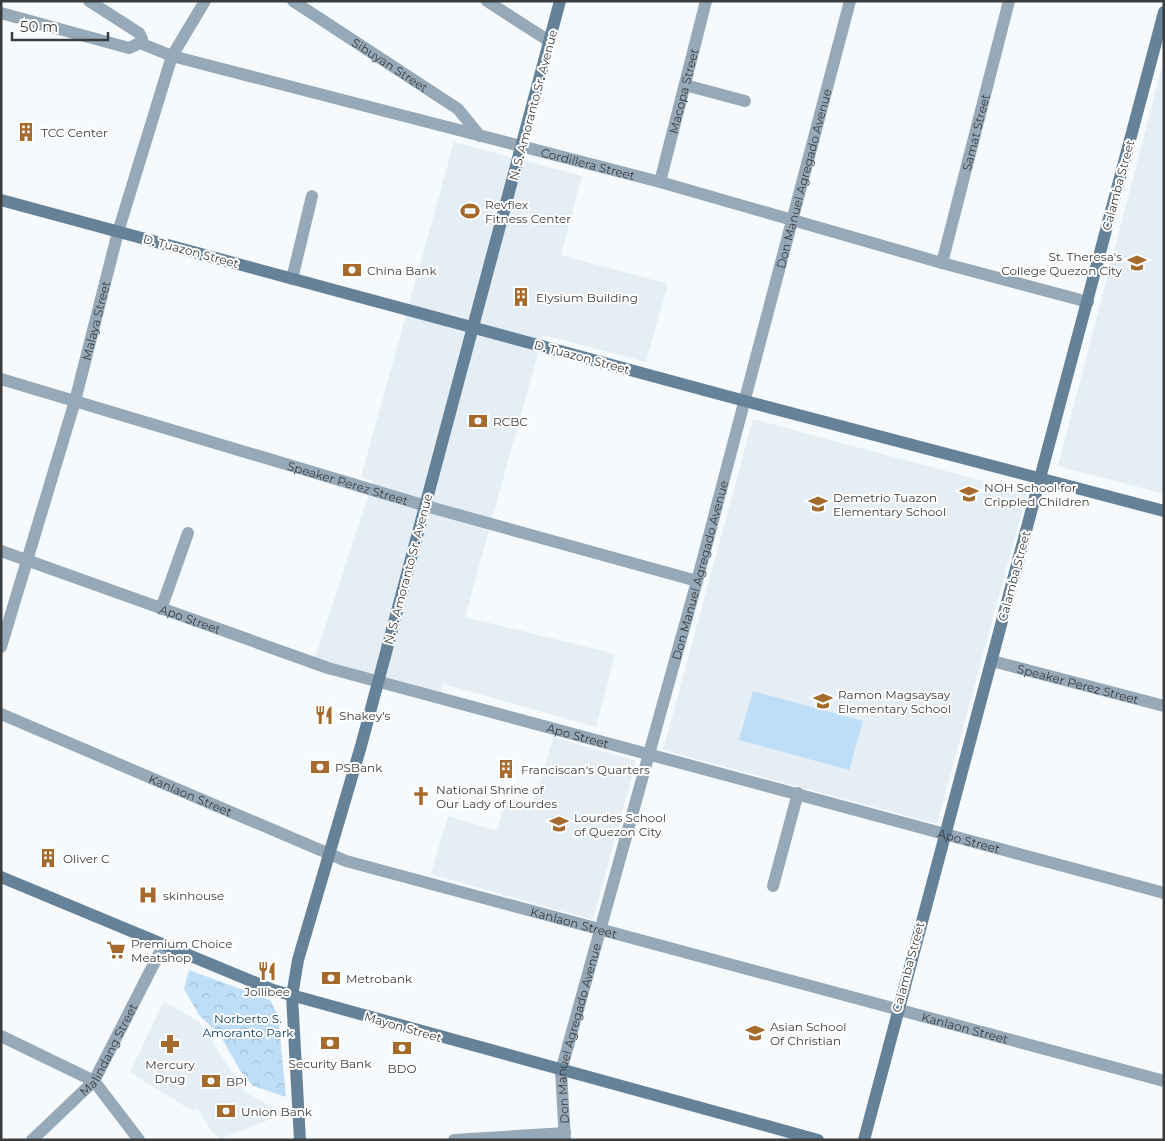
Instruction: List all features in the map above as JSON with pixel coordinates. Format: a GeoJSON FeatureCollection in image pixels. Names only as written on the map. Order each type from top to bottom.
{"type":"FeatureCollection","features":[{"type":"Feature","properties":{"kind":"street"},"geometry":{"type":"LineString","coordinates":[[89,1],[139,33],[142,39],[140,43]]}},
{"type":"Feature","properties":{"kind":"street","name":"Malaya Street"},"geometry":{"type":"LineString","coordinates":[[1,647],[75,401],[118,232],[172,56],[206,1]]}},
{"type":"Feature","properties":{"kind":"street","name":"Sibuyan Street"},"geometry":{"type":"LineString","coordinates":[[293,1],[458,109],[480,136]]}},
{"type":"Feature","properties":{"kind":"street"},"geometry":{"type":"LineString","coordinates":[[487,1],[549,41]]}},
{"type":"Feature","properties":{"kind":"street","name":"N. S. Amoranto Sr. Avenue"},"geometry":{"type":"LineString","coordinates":[[300,1140],[292,996],[298,960],[330,854],[426,506],[560,1]]}},
{"type":"Feature","properties":{"kind":"street","name":"Macopa Street"},"geometry":{"type":"LineString","coordinates":[[660,182],[706,1]]}},
{"type":"Feature","properties":{"kind":"street","name":"Don Manuel Agregado Avenue"},"geometry":{"type":"LineString","coordinates":[[565,1136],[561,1071],[647,754],[697,581],[850,1]]}},
{"type":"Feature","properties":{"kind":"street","name":"Samat Street"},"geometry":{"type":"LineString","coordinates":[[942,264],[1009,1]]}},
{"type":"Feature","properties":{"kind":"street","name":"Calamba Street"},"geometry":{"type":"LineString","coordinates":[[864,1140],[897,1008],[992,661],[1164,12]]}},
{"type":"Feature","properties":{"kind":"street","name":"Cordillera Street"},"geometry":{"type":"LineString","coordinates":[[1,13],[129,48],[140,43],[172,56],[522,148],[660,182],[942,264],[1088,302]]}},
{"type":"Feature","properties":{"kind":"street"},"geometry":{"type":"LineString","coordinates":[[685,85],[745,101]]}},
{"type":"Feature","properties":{"kind":"street"},"geometry":{"type":"LineString","coordinates":[[292,279],[312,196]]}},
{"type":"Feature","properties":{"kind":"street","name":"D. Tuazon Street"},"geometry":{"type":"LineString","coordinates":[[1,200],[472,328],[1164,511]]}},
{"type":"Feature","properties":{"kind":"street","name":"Speaker Perez Street"},"geometry":{"type":"LineString","coordinates":[[1,379],[426,506],[697,581]]}},
{"type":"Feature","properties":{"kind":"street"},"geometry":{"type":"LineString","coordinates":[[162,609],[188,534]]}},
{"type":"Feature","properties":{"kind":"street","name":"Apo Street"},"geometry":{"type":"LineString","coordinates":[[1,551],[304,661],[1164,893]]}},
{"type":"Feature","properties":{"kind":"street","name":"Speaker Perez Street"},"geometry":{"type":"LineString","coordinates":[[992,661],[1164,706]]}},
{"type":"Feature","properties":{"kind":"street","name":"Kanlaon Street"},"geometry":{"type":"LineString","coordinates":[[1,714],[346,861],[1164,1081]]}},
{"type":"Feature","properties":{"kind":"street"},"geometry":{"type":"LineString","coordinates":[[773,886],[798,793]]}},
{"type":"Feature","properties":{"kind":"street","name":"Mayon Street"},"geometry":{"type":"LineString","coordinates":[[1,877],[164,944],[255,984],[292,996],[818,1140]]}},
{"type":"Feature","properties":{"kind":"street","name":"Malindang Street"},"geometry":{"type":"LineString","coordinates":[[32,1140],[94,1081],[164,944]]}},
{"type":"Feature","properties":{"kind":"street"},"geometry":{"type":"LineString","coordinates":[[2,1038],[94,1081],[139,1140]]}},
{"type":"Feature","properties":{"kind":"street"},"geometry":{"type":"LineString","coordinates":[[454,1140],[565,1136]]}},
{"type":"Feature","properties":{"kind":"shaded area","name":"St. Theresa's College Quezon City"},"geometry":{"type":"Polygon","coordinates":[[[1164,59],[1164,494],[1058,466],[1164,59]]]}},
{"type":"Feature","properties":{"kind":"shaded area"},"geometry":{"type":"Polygon","coordinates":[[[454,142],[582,176],[561,255],[668,284],[646,362],[543,335],[465,617],[615,654],[596,727],[444,684],[441,693],[315,658],[373,481],[361,477],[454,142]]]}},
{"type":"Feature","properties":{"kind":"shaded area"},"geometry":{"type":"Polygon","coordinates":[[[753,419],[1027,493],[937,824],[663,750],[753,419]]]}},
{"type":"Feature","properties":{"kind":"shaded area","name":"Lourdes School of Quezon City"},"geometry":{"type":"Polygon","coordinates":[[[553,737],[636,761],[593,920],[431,874],[448,816],[497,831],[507,797],[534,804],[553,737]]]}},
{"type":"Feature","properties":{"kind":"shaded area"},"geometry":{"type":"Polygon","coordinates":[[[164,1001],[199,1022],[245,1092],[283,1114],[220,1139],[210,1129],[198,1108],[192,1111],[130,1072],[164,1001]]]}},
{"type":"Feature","properties":{"kind":"green space"},"geometry":{"type":"Polygon","coordinates":[[[753,691],[863,721],[849,770],[739,740],[753,691]]]}},
{"type":"Feature","properties":{"kind":"green space","name":"Norberto S. Amoranto Park"},"geometry":{"type":"Polygon","coordinates":[[[189,970],[270,1000],[278,1015],[286,1097],[253,1086],[241,1072],[220,1035],[199,1015],[184,989],[189,970]]]}},
{"type":"Feature","properties":{"kind":"place","name":"TCC Center"},"geometry":{"type":"Point","coordinates":[26,132]}},
{"type":"Feature","properties":{"kind":"place","name":"Revflex Fitness Center"},"geometry":{"type":"Point","coordinates":[470,211]}},
{"type":"Feature","properties":{"kind":"place","name":"St. Theresa's College Quezon City"},"geometry":{"type":"Point","coordinates":[1137,263]}},
{"type":"Feature","properties":{"kind":"place","name":"China Bank"},"geometry":{"type":"Point","coordinates":[352,270]}},
{"type":"Feature","properties":{"kind":"place","name":"Elysium Building"},"geometry":{"type":"Point","coordinates":[521,297]}},
{"type":"Feature","properties":{"kind":"place","name":"RCBC"},"geometry":{"type":"Point","coordinates":[478,421]}},
{"type":"Feature","properties":{"kind":"place","name":"NOH School for Crippled Children"},"geometry":{"type":"Point","coordinates":[969,494]}},
{"type":"Feature","properties":{"kind":"place","name":"Demetrio Tuazon Elementary School"},"geometry":{"type":"Point","coordinates":[818,504]}},
{"type":"Feature","properties":{"kind":"place","name":"Ramon Magsaysay Elementary School"},"geometry":{"type":"Point","coordinates":[823,701]}},
{"type":"Feature","properties":{"kind":"place","name":"Shakey's"},"geometry":{"type":"Point","coordinates":[324,715]}},
{"type":"Feature","properties":{"kind":"place","name":"PSBank"},"geometry":{"type":"Point","coordinates":[320,767]}},
{"type":"Feature","properties":{"kind":"place","name":"Franciscan's Quarters"},"geometry":{"type":"Point","coordinates":[506,769]}},
{"type":"Feature","properties":{"kind":"place","name":"National Shrine of Our Lady of Lourdes"},"geometry":{"type":"Point","coordinates":[421,796]}},
{"type":"Feature","properties":{"kind":"place","name":"Lourdes School of Quezon City"},"geometry":{"type":"Point","coordinates":[559,824]}},
{"type":"Feature","properties":{"kind":"place","name":"Oliver C"},"geometry":{"type":"Point","coordinates":[48,858]}},
{"type":"Feature","properties":{"kind":"place","name":"skinhouse"},"geometry":{"type":"Point","coordinates":[148,895]}},
{"type":"Feature","properties":{"kind":"place","name":"Premium Choice Meatshop"},"geometry":{"type":"Point","coordinates":[116,950]}},
{"type":"Feature","properties":{"kind":"place","name":"Jollibee"},"geometry":{"type":"Point","coordinates":[267,971]}},
{"type":"Feature","properties":{"kind":"place","name":"Metrobank"},"geometry":{"type":"Point","coordinates":[331,978]}},
{"type":"Feature","properties":{"kind":"place","name":"Asian School Of Christian"},"geometry":{"type":"Point","coordinates":[755,1033]}},
{"type":"Feature","properties":{"kind":"place","name":"Security Bank"},"geometry":{"type":"Point","coordinates":[330,1043]}},
{"type":"Feature","properties":{"kind":"place","name":"Mercury Drug"},"geometry":{"type":"Point","coordinates":[170,1044]}},
{"type":"Feature","properties":{"kind":"place","name":"BDO"},"geometry":{"type":"Point","coordinates":[402,1048]}},
{"type":"Feature","properties":{"kind":"place","name":"BPI"},"geometry":{"type":"Point","coordinates":[211,1081]}},
{"type":"Feature","properties":{"kind":"place","name":"Union Bank"},"geometry":{"type":"Point","coordinates":[226,1111]}}]}
